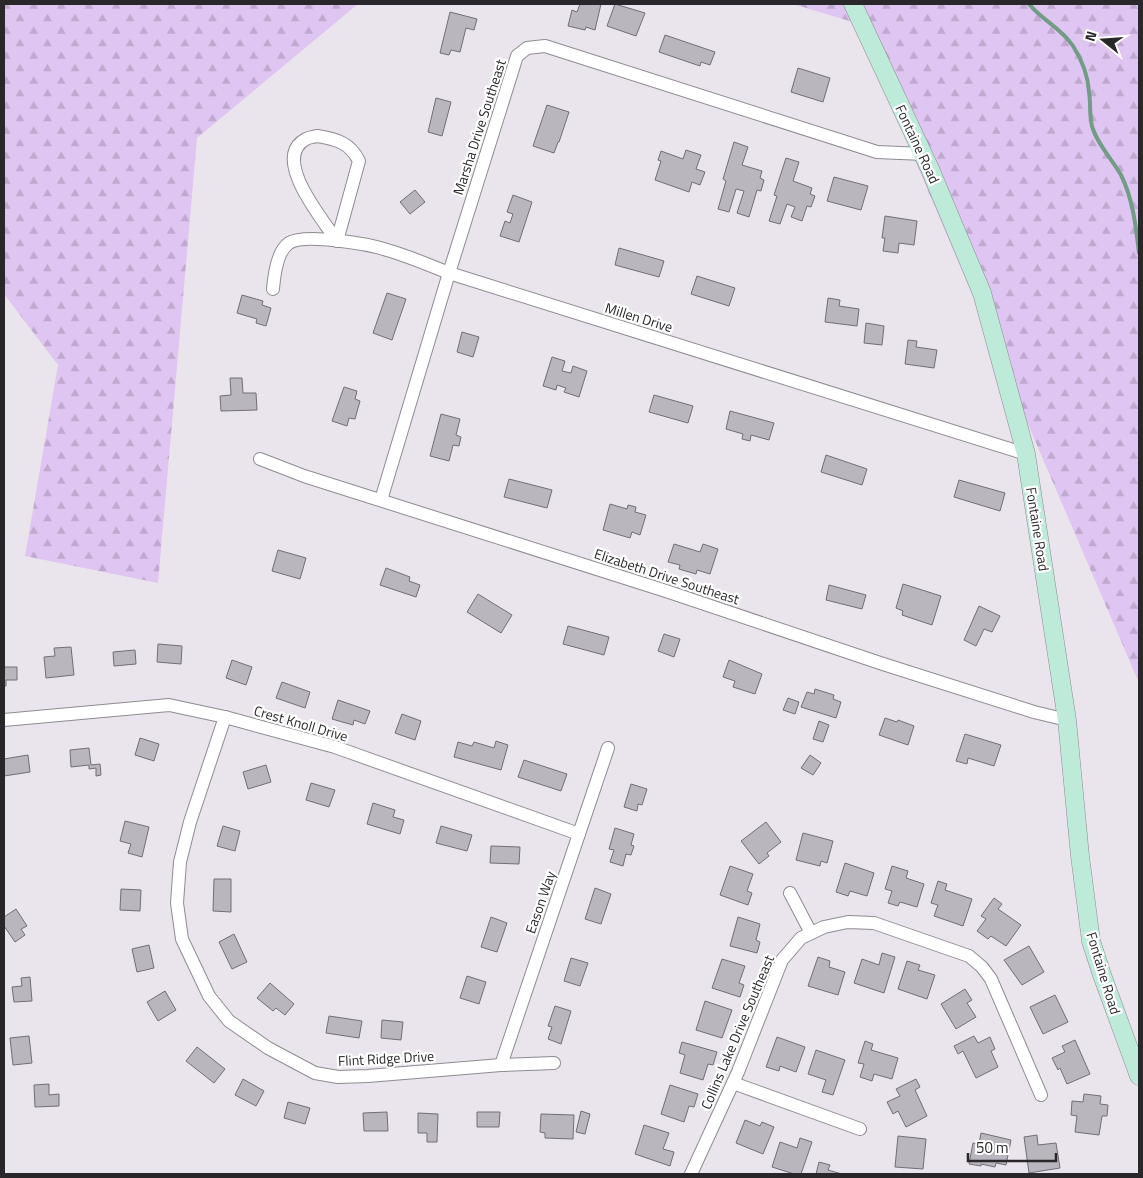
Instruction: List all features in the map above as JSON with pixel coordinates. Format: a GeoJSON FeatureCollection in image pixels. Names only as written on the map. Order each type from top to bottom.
{"type":"FeatureCollection","features":[{"type":"Feature","properties":{"kind":"main road","name":"Fontaine Road"},"geometry":{"type":"LineString","coordinates":[[853,4],[924,154],[982,293],[1026,454],[1066,720],[1091,940],[1139,1076]]}},
{"type":"Feature","properties":{"kind":"street","name":"Marsha Drive Southeast"},"geometry":{"type":"LineString","coordinates":[[381,500],[517,56],[527,48],[545,46],[877,152],[924,154]]}},
{"type":"Feature","properties":{"kind":"street"},"geometry":{"type":"LineString","coordinates":[[317,136],[344,143],[354,151],[359,161],[337,241],[298,184],[293,160],[297,147],[305,139],[317,136]]}},
{"type":"Feature","properties":{"kind":"street","name":"Millen Drive"},"geometry":{"type":"LineString","coordinates":[[273,290],[276,266],[282,251],[288,243],[299,239],[310,238],[337,241],[386,249],[449,273],[1026,454]]}},
{"type":"Feature","properties":{"kind":"street","name":"Elizabeth Drive Southeast"},"geometry":{"type":"LineString","coordinates":[[260,459],[304,476],[675,594],[883,664],[1024,709],[1066,720]]}},
{"type":"Feature","properties":{"kind":"street","name":"Crest Knoll Drive"},"geometry":{"type":"LineString","coordinates":[[4,720],[169,704],[225,717],[335,748],[580,834]]}},
{"type":"Feature","properties":{"kind":"street","name":"Flint Ridge Drive"},"geometry":{"type":"LineString","coordinates":[[225,717],[190,822],[180,862],[177,902],[182,939],[209,996],[229,1021],[268,1048],[315,1073],[338,1077],[554,1063]]}},
{"type":"Feature","properties":{"kind":"street","name":"Eason Way"},"geometry":{"type":"LineString","coordinates":[[501,1065],[608,748]]}},
{"type":"Feature","properties":{"kind":"street"},"geometry":{"type":"LineString","coordinates":[[790,893],[811,933]]}},
{"type":"Feature","properties":{"kind":"street","name":"Collins Lake Drive Southeast"},"geometry":{"type":"LineString","coordinates":[[691,1174],[733,1083],[782,960],[801,938],[824,926],[848,922],[874,923],[969,956],[982,967],[991,980],[1041,1095]]}},
{"type":"Feature","properties":{"kind":"street"},"geometry":{"type":"LineString","coordinates":[[733,1083],[860,1130]]}},
{"type":"Feature","properties":{"kind":"green space"},"geometry":{"type":"Polygon","coordinates":[[[4,4],[358,4],[197,138],[158,583],[25,556],[58,365],[4,294],[4,4]]]}},
{"type":"Feature","properties":{"kind":"green space"},"geometry":{"type":"Polygon","coordinates":[[[793,4],[1139,4],[1139,683],[856,23],[793,4]]]}},
{"type":"Feature","properties":{"kind":"building"},"geometry":{"type":"Polygon","coordinates":[[[580,4],[601,4],[595,30],[586,27],[585,30],[568,26],[572,10],[577,12],[580,4]]]}},
{"type":"Feature","properties":{"kind":"building"},"geometry":{"type":"Polygon","coordinates":[[[615,4],[645,13],[636,36],[607,26],[615,4]]]}},
{"type":"Feature","properties":{"kind":"building"},"geometry":{"type":"Polygon","coordinates":[[[450,12],[477,19],[474,30],[466,28],[460,52],[451,50],[449,55],[440,53],[450,12]]]}},
{"type":"Feature","properties":{"kind":"building"},"geometry":{"type":"Polygon","coordinates":[[[665,35],[715,52],[710,65],[701,62],[700,66],[659,52],[665,35]]]}},
{"type":"Feature","properties":{"kind":"building"},"geometry":{"type":"Polygon","coordinates":[[[798,68],[830,78],[823,102],[791,92],[798,68]]]}},
{"type":"Feature","properties":{"kind":"building"},"geometry":{"type":"Polygon","coordinates":[[[436,98],[451,102],[442,136],[428,132],[436,98]]]}},
{"type":"Feature","properties":{"kind":"building"},"geometry":{"type":"Polygon","coordinates":[[[547,105],[569,112],[554,153],[533,146],[547,105]]]}},
{"type":"Feature","properties":{"kind":"building"},"geometry":{"type":"Polygon","coordinates":[[[734,142],[748,147],[742,165],[762,171],[760,178],[764,180],[761,191],[757,190],[749,217],[737,213],[744,191],[736,189],[729,212],[718,209],[726,181],[723,179],[734,142]]]}},
{"type":"Feature","properties":{"kind":"building"},"geometry":{"type":"Polygon","coordinates":[[[686,150],[701,155],[696,169],[705,172],[700,185],[692,182],[689,192],[655,180],[661,161],[658,160],[661,151],[683,159],[686,150]]]}},
{"type":"Feature","properties":{"kind":"building"},"geometry":{"type":"Polygon","coordinates":[[[786,158],[799,162],[793,181],[812,188],[810,194],[815,196],[811,207],[807,206],[802,221],[791,217],[795,207],[787,204],[780,224],[769,221],[777,196],[774,195],[786,158]]]}},
{"type":"Feature","properties":{"kind":"building"},"geometry":{"type":"Polygon","coordinates":[[[834,177],[868,186],[861,210],[827,201],[834,177]]]}},
{"type":"Feature","properties":{"kind":"building"},"geometry":{"type":"Polygon","coordinates":[[[415,190],[425,202],[410,214],[400,202],[415,190]]]}},
{"type":"Feature","properties":{"kind":"building"},"geometry":{"type":"Polygon","coordinates":[[[513,195],[532,202],[519,242],[500,236],[505,221],[510,223],[513,214],[507,212],[513,195]]]}},
{"type":"Feature","properties":{"kind":"building"},"geometry":{"type":"Polygon","coordinates":[[[885,216],[917,221],[914,245],[899,243],[898,253],[883,251],[885,238],[882,238],[885,216]]]}},
{"type":"Feature","properties":{"kind":"building"},"geometry":{"type":"Polygon","coordinates":[[[619,248],[664,261],[659,277],[615,265],[619,248]]]}},
{"type":"Feature","properties":{"kind":"building"},"geometry":{"type":"Polygon","coordinates":[[[697,276],[735,288],[729,306],[691,294],[697,276]]]}},
{"type":"Feature","properties":{"kind":"building"},"geometry":{"type":"Polygon","coordinates":[[[387,293],[406,299],[392,340],[373,333],[387,293]]]}},
{"type":"Feature","properties":{"kind":"building"},"geometry":{"type":"Polygon","coordinates":[[[242,295],[263,301],[262,305],[271,308],[266,326],[256,323],[257,319],[237,313],[242,295]]]}},
{"type":"Feature","properties":{"kind":"building"},"geometry":{"type":"Polygon","coordinates":[[[828,298],[840,300],[839,306],[859,309],[857,326],[825,322],[828,298]]]}},
{"type":"Feature","properties":{"kind":"building"},"geometry":{"type":"Polygon","coordinates":[[[866,323],[884,326],[882,345],[864,343],[866,323]]]}},
{"type":"Feature","properties":{"kind":"building"},"geometry":{"type":"Polygon","coordinates":[[[462,332],[479,337],[473,357],[457,352],[462,332]]]}},
{"type":"Feature","properties":{"kind":"building"},"geometry":{"type":"Polygon","coordinates":[[[908,340],[917,341],[916,347],[937,350],[934,368],[905,364],[908,340]]]}},
{"type":"Feature","properties":{"kind":"building"},"geometry":{"type":"Polygon","coordinates":[[[552,357],[565,361],[562,371],[571,373],[573,366],[587,371],[579,397],[564,392],[566,388],[557,385],[556,390],[543,386],[552,357]]]}},
{"type":"Feature","properties":{"kind":"building"},"geometry":{"type":"Polygon","coordinates":[[[230,378],[242,378],[243,393],[256,393],[257,410],[221,411],[220,396],[231,395],[230,378]]]}},
{"type":"Feature","properties":{"kind":"building"},"geometry":{"type":"Polygon","coordinates":[[[344,387],[357,391],[355,399],[360,401],[355,419],[349,418],[347,426],[332,421],[344,387]]]}},
{"type":"Feature","properties":{"kind":"building"},"geometry":{"type":"Polygon","coordinates":[[[654,395],[693,406],[688,423],[649,412],[654,395]]]}},
{"type":"Feature","properties":{"kind":"building"},"geometry":{"type":"Polygon","coordinates":[[[730,411],[774,423],[769,440],[751,435],[750,441],[742,439],[743,434],[726,429],[730,411]]]}},
{"type":"Feature","properties":{"kind":"building"},"geometry":{"type":"Polygon","coordinates":[[[441,414],[460,419],[456,435],[461,437],[459,446],[453,445],[449,461],[430,456],[441,414]]]}},
{"type":"Feature","properties":{"kind":"building"},"geometry":{"type":"Polygon","coordinates":[[[826,455],[867,469],[862,485],[821,472],[826,455]]]}},
{"type":"Feature","properties":{"kind":"building"},"geometry":{"type":"Polygon","coordinates":[[[509,479],[552,490],[547,508],[504,497],[509,479]]]}},
{"type":"Feature","properties":{"kind":"building"},"geometry":{"type":"Polygon","coordinates":[[[959,480],[1005,493],[1000,511],[954,497],[959,480]]]}},
{"type":"Feature","properties":{"kind":"building"},"geometry":{"type":"Polygon","coordinates":[[[610,504],[627,509],[628,505],[636,507],[635,512],[646,515],[640,535],[632,532],[630,538],[603,530],[610,504]]]}},
{"type":"Feature","properties":{"kind":"building"},"geometry":{"type":"Polygon","coordinates":[[[674,544],[700,552],[703,544],[718,549],[710,574],[697,570],[696,574],[679,569],[680,565],[668,562],[674,544]]]}},
{"type":"Feature","properties":{"kind":"building"},"geometry":{"type":"Polygon","coordinates":[[[278,550],[306,558],[300,579],[272,571],[278,550]]]}},
{"type":"Feature","properties":{"kind":"building"},"geometry":{"type":"Polygon","coordinates":[[[386,568],[410,577],[409,581],[420,585],[416,597],[380,585],[386,568]]]}},
{"type":"Feature","properties":{"kind":"building"},"geometry":{"type":"Polygon","coordinates":[[[903,584],[941,596],[932,625],[902,615],[903,611],[896,608],[903,584]]]}},
{"type":"Feature","properties":{"kind":"building"},"geometry":{"type":"Polygon","coordinates":[[[829,585],[866,595],[862,609],[826,600],[829,585]]]}},
{"type":"Feature","properties":{"kind":"building"},"geometry":{"type":"Polygon","coordinates":[[[478,594],[512,615],[501,633],[467,612],[478,594]]]}},
{"type":"Feature","properties":{"kind":"building"},"geometry":{"type":"Polygon","coordinates":[[[979,606],[1000,616],[992,632],[984,629],[976,646],[964,640],[979,606]]]}},
{"type":"Feature","properties":{"kind":"building"},"geometry":{"type":"Polygon","coordinates":[[[568,626],[609,637],[604,655],[563,644],[568,626]]]}},
{"type":"Feature","properties":{"kind":"building"},"geometry":{"type":"Polygon","coordinates":[[[664,634],[680,639],[674,657],[658,651],[664,634]]]}},
{"type":"Feature","properties":{"kind":"building"},"geometry":{"type":"Polygon","coordinates":[[[158,644],[182,646],[181,664],[157,662],[158,644]]]}},
{"type":"Feature","properties":{"kind":"building"},"geometry":{"type":"Polygon","coordinates":[[[71,647],[74,675],[46,678],[44,657],[55,656],[54,648],[71,647]]]}},
{"type":"Feature","properties":{"kind":"building"},"geometry":{"type":"Polygon","coordinates":[[[135,650],[136,664],[114,666],[113,652],[135,650]]]}},
{"type":"Feature","properties":{"kind":"building"},"geometry":{"type":"Polygon","coordinates":[[[232,660],[252,667],[246,685],[226,678],[232,660]]]}},
{"type":"Feature","properties":{"kind":"building"},"geometry":{"type":"Polygon","coordinates":[[[729,660],[762,674],[755,694],[733,687],[735,681],[723,677],[729,660]]]}},
{"type":"Feature","properties":{"kind":"building"},"geometry":{"type":"Polygon","coordinates":[[[4,667],[17,667],[17,680],[6,680],[6,686],[4,686],[4,667]]]}},
{"type":"Feature","properties":{"kind":"building"},"geometry":{"type":"Polygon","coordinates":[[[282,682],[310,692],[305,708],[276,698],[282,682]]]}},
{"type":"Feature","properties":{"kind":"building"},"geometry":{"type":"Polygon","coordinates":[[[815,689],[834,695],[833,699],[841,702],[836,718],[801,707],[807,692],[814,694],[815,689]]]}},
{"type":"Feature","properties":{"kind":"building"},"geometry":{"type":"Polygon","coordinates":[[[788,698],[799,702],[795,714],[783,710],[788,698]]]}},
{"type":"Feature","properties":{"kind":"building"},"geometry":{"type":"Polygon","coordinates":[[[338,700],[370,711],[365,724],[354,720],[353,725],[332,719],[338,700]]]}},
{"type":"Feature","properties":{"kind":"building"},"geometry":{"type":"Polygon","coordinates":[[[402,714],[421,721],[415,740],[395,733],[402,714]]]}},
{"type":"Feature","properties":{"kind":"building"},"geometry":{"type":"Polygon","coordinates":[[[885,718],[897,722],[898,720],[914,726],[908,745],[879,735],[885,718]]]}},
{"type":"Feature","properties":{"kind":"building"},"geometry":{"type":"Polygon","coordinates":[[[819,721],[829,725],[823,742],[813,739],[819,721]]]}},
{"type":"Feature","properties":{"kind":"building"},"geometry":{"type":"Polygon","coordinates":[[[965,734],[1001,745],[994,766],[968,758],[967,764],[956,761],[965,734]]]}},
{"type":"Feature","properties":{"kind":"building"},"geometry":{"type":"Polygon","coordinates":[[[140,738],[159,744],[154,761],[135,755],[140,738]]]}},
{"type":"Feature","properties":{"kind":"building"},"geometry":{"type":"Polygon","coordinates":[[[496,741],[508,745],[501,770],[454,757],[458,742],[472,746],[474,742],[494,748],[496,741]]]}},
{"type":"Feature","properties":{"kind":"building"},"geometry":{"type":"Polygon","coordinates":[[[89,748],[91,765],[100,764],[101,775],[96,776],[96,768],[89,769],[89,765],[71,767],[70,750],[89,748]]]}},
{"type":"Feature","properties":{"kind":"building"},"geometry":{"type":"Polygon","coordinates":[[[28,755],[30,772],[4,776],[4,759],[28,755]]]}},
{"type":"Feature","properties":{"kind":"building"},"geometry":{"type":"Polygon","coordinates":[[[810,755],[821,763],[813,775],[801,768],[810,755]]]}},
{"type":"Feature","properties":{"kind":"building"},"geometry":{"type":"Polygon","coordinates":[[[524,760],[567,774],[561,791],[518,777],[524,760]]]}},
{"type":"Feature","properties":{"kind":"building"},"geometry":{"type":"Polygon","coordinates":[[[266,765],[271,782],[248,789],[243,772],[266,765]]]}},
{"type":"Feature","properties":{"kind":"building"},"geometry":{"type":"Polygon","coordinates":[[[311,783],[335,790],[329,807],[306,800],[311,783]]]}},
{"type":"Feature","properties":{"kind":"building"},"geometry":{"type":"Polygon","coordinates":[[[631,784],[647,789],[642,805],[638,804],[637,811],[624,807],[631,784]]]}},
{"type":"Feature","properties":{"kind":"building"},"geometry":{"type":"Polygon","coordinates":[[[373,803],[395,810],[393,817],[404,820],[400,834],[367,824],[373,803]]]}},
{"type":"Feature","properties":{"kind":"building"},"geometry":{"type":"Polygon","coordinates":[[[125,821],[149,827],[142,857],[128,853],[131,844],[120,841],[125,821]]]}},
{"type":"Feature","properties":{"kind":"building"},"geometry":{"type":"Polygon","coordinates":[[[766,822],[781,842],[767,853],[769,856],[759,864],[741,841],[766,822]]]}},
{"type":"Feature","properties":{"kind":"building"},"geometry":{"type":"Polygon","coordinates":[[[223,826],[240,831],[235,851],[217,846],[223,826]]]}},
{"type":"Feature","properties":{"kind":"building"},"geometry":{"type":"Polygon","coordinates":[[[441,826],[472,835],[467,851],[436,843],[441,826]]]}},
{"type":"Feature","properties":{"kind":"building"},"geometry":{"type":"Polygon","coordinates":[[[615,828],[634,834],[631,845],[634,846],[631,855],[626,854],[623,866],[610,862],[614,850],[609,849],[615,828]]]}},
{"type":"Feature","properties":{"kind":"building"},"geometry":{"type":"Polygon","coordinates":[[[803,833],[833,841],[827,863],[821,861],[820,866],[796,860],[803,833]]]}},
{"type":"Feature","properties":{"kind":"building"},"geometry":{"type":"Polygon","coordinates":[[[491,846],[520,847],[519,864],[490,863],[491,846]]]}},
{"type":"Feature","properties":{"kind":"building"},"geometry":{"type":"Polygon","coordinates":[[[845,863],[874,873],[867,896],[850,891],[848,896],[836,892],[845,863]]]}},
{"type":"Feature","properties":{"kind":"building"},"geometry":{"type":"Polygon","coordinates":[[[730,866],[753,874],[747,891],[752,893],[748,905],[720,895],[730,866]]]}},
{"type":"Feature","properties":{"kind":"building"},"geometry":{"type":"Polygon","coordinates":[[[892,866],[908,871],[906,878],[924,884],[917,907],[900,902],[898,906],[888,903],[892,891],[885,889],[892,866]]]}},
{"type":"Feature","properties":{"kind":"building"},"geometry":{"type":"Polygon","coordinates":[[[214,879],[231,879],[231,912],[213,911],[214,879]]]}},
{"type":"Feature","properties":{"kind":"building"},"geometry":{"type":"Polygon","coordinates":[[[938,881],[947,884],[945,890],[972,899],[963,926],[934,916],[938,905],[931,903],[938,881]]]}},
{"type":"Feature","properties":{"kind":"building"},"geometry":{"type":"Polygon","coordinates":[[[595,888],[611,894],[601,924],[585,919],[595,888]]]}},
{"type":"Feature","properties":{"kind":"building"},"geometry":{"type":"Polygon","coordinates":[[[121,889],[141,890],[140,911],[120,910],[121,889]]]}},
{"type":"Feature","properties":{"kind":"building"},"geometry":{"type":"Polygon","coordinates":[[[994,898],[1002,904],[998,909],[1021,925],[1006,946],[991,936],[988,939],[977,931],[986,919],[981,916],[994,898]]]}},
{"type":"Feature","properties":{"kind":"building"},"geometry":{"type":"Polygon","coordinates":[[[16,909],[27,926],[21,929],[25,935],[15,942],[4,926],[4,917],[16,909]]]}},
{"type":"Feature","properties":{"kind":"building"},"geometry":{"type":"Polygon","coordinates":[[[491,917],[507,923],[497,952],[481,947],[491,917]]]}},
{"type":"Feature","properties":{"kind":"building"},"geometry":{"type":"Polygon","coordinates":[[[738,917],[760,924],[756,940],[760,942],[757,953],[730,946],[738,917]]]}},
{"type":"Feature","properties":{"kind":"building"},"geometry":{"type":"Polygon","coordinates":[[[234,934],[247,962],[232,969],[219,942],[234,934]]]}},
{"type":"Feature","properties":{"kind":"building"},"geometry":{"type":"Polygon","coordinates":[[[149,945],[154,968],[137,972],[132,949],[149,945]]]}},
{"type":"Feature","properties":{"kind":"building"},"geometry":{"type":"Polygon","coordinates":[[[1029,946],[1044,972],[1022,985],[1004,960],[1029,946]]]}},
{"type":"Feature","properties":{"kind":"building"},"geometry":{"type":"Polygon","coordinates":[[[882,953],[895,957],[884,993],[854,983],[862,959],[879,965],[882,953]]]}},
{"type":"Feature","properties":{"kind":"building"},"geometry":{"type":"Polygon","coordinates":[[[818,957],[830,961],[829,967],[845,972],[838,995],[808,986],[818,957]]]}},
{"type":"Feature","properties":{"kind":"building"},"geometry":{"type":"Polygon","coordinates":[[[571,958],[588,963],[580,986],[564,981],[571,958]]]}},
{"type":"Feature","properties":{"kind":"building"},"geometry":{"type":"Polygon","coordinates":[[[722,959],[745,966],[739,983],[744,985],[740,997],[712,988],[722,959]]]}},
{"type":"Feature","properties":{"kind":"building"},"geometry":{"type":"Polygon","coordinates":[[[907,961],[920,965],[918,970],[935,975],[927,999],[898,989],[907,961]]]}},
{"type":"Feature","properties":{"kind":"building"},"geometry":{"type":"Polygon","coordinates":[[[467,976],[486,982],[479,1004],[460,998],[467,976]]]}},
{"type":"Feature","properties":{"kind":"building"},"geometry":{"type":"Polygon","coordinates":[[[30,977],[32,1001],[14,1002],[12,987],[22,986],[21,978],[30,977]]]}},
{"type":"Feature","properties":{"kind":"building"},"geometry":{"type":"Polygon","coordinates":[[[270,983],[294,1004],[285,1015],[276,1008],[273,1011],[257,998],[270,983]]]}},
{"type":"Feature","properties":{"kind":"building"},"geometry":{"type":"Polygon","coordinates":[[[965,989],[972,1000],[967,1003],[976,1017],[956,1029],[941,1004],[965,989]]]}},
{"type":"Feature","properties":{"kind":"building"},"geometry":{"type":"Polygon","coordinates":[[[165,991],[176,1010],[158,1021],[147,1002],[165,991]]]}},
{"type":"Feature","properties":{"kind":"building"},"geometry":{"type":"Polygon","coordinates":[[[1055,995],[1068,1022],[1043,1034],[1030,1007],[1055,995]]]}},
{"type":"Feature","properties":{"kind":"building"},"geometry":{"type":"Polygon","coordinates":[[[705,1001],[732,1010],[722,1038],[696,1030],[705,1001]]]}},
{"type":"Feature","properties":{"kind":"building"},"geometry":{"type":"Polygon","coordinates":[[[555,1006],[571,1011],[561,1044],[548,1039],[552,1027],[548,1026],[555,1006]]]}},
{"type":"Feature","properties":{"kind":"building"},"geometry":{"type":"Polygon","coordinates":[[[329,1016],[362,1021],[359,1038],[326,1033],[329,1016]]]}},
{"type":"Feature","properties":{"kind":"building"},"geometry":{"type":"Polygon","coordinates":[[[382,1020],[403,1022],[401,1040],[381,1038],[382,1020]]]}},
{"type":"Feature","properties":{"kind":"building"},"geometry":{"type":"Polygon","coordinates":[[[29,1036],[32,1063],[13,1065],[10,1038],[29,1036]]]}},
{"type":"Feature","properties":{"kind":"building"},"geometry":{"type":"Polygon","coordinates":[[[974,1036],[978,1043],[990,1037],[995,1049],[991,1051],[998,1067],[976,1078],[963,1051],[958,1054],[954,1046],[974,1036]]]}},
{"type":"Feature","properties":{"kind":"building"},"geometry":{"type":"Polygon","coordinates":[[[777,1037],[805,1047],[796,1072],[780,1066],[779,1071],[766,1067],[777,1037]]]}},
{"type":"Feature","properties":{"kind":"building"},"geometry":{"type":"Polygon","coordinates":[[[1075,1040],[1090,1074],[1067,1084],[1060,1068],[1058,1070],[1052,1058],[1065,1052],[1062,1046],[1075,1040]]]}},
{"type":"Feature","properties":{"kind":"building"},"geometry":{"type":"Polygon","coordinates":[[[865,1041],[873,1044],[871,1050],[898,1058],[892,1079],[874,1074],[872,1081],[860,1077],[864,1064],[858,1063],[865,1041]]]}},
{"type":"Feature","properties":{"kind":"building"},"geometry":{"type":"Polygon","coordinates":[[[682,1042],[717,1052],[713,1065],[708,1064],[703,1080],[680,1073],[685,1055],[679,1053],[682,1042]]]}},
{"type":"Feature","properties":{"kind":"building"},"geometry":{"type":"Polygon","coordinates":[[[197,1047],[225,1069],[214,1083],[186,1061],[197,1047]]]}},
{"type":"Feature","properties":{"kind":"building"},"geometry":{"type":"Polygon","coordinates":[[[816,1050],[845,1060],[833,1095],[822,1092],[826,1080],[808,1074],[816,1050]]]}},
{"type":"Feature","properties":{"kind":"building"},"geometry":{"type":"Polygon","coordinates":[[[243,1079],[264,1091],[256,1106],[235,1095],[243,1079]]]}},
{"type":"Feature","properties":{"kind":"building"},"geometry":{"type":"Polygon","coordinates":[[[916,1079],[920,1087],[915,1090],[927,1116],[906,1127],[898,1111],[893,1114],[887,1102],[900,1096],[896,1089],[916,1079]]]}},
{"type":"Feature","properties":{"kind":"building"},"geometry":{"type":"Polygon","coordinates":[[[49,1084],[49,1095],[59,1094],[59,1106],[35,1107],[34,1085],[49,1084]]]}},
{"type":"Feature","properties":{"kind":"building"},"geometry":{"type":"Polygon","coordinates":[[[670,1085],[698,1094],[694,1107],[689,1106],[684,1122],[661,1114],[670,1085]]]}},
{"type":"Feature","properties":{"kind":"building"},"geometry":{"type":"Polygon","coordinates":[[[1084,1094],[1101,1096],[1100,1104],[1108,1105],[1107,1116],[1102,1116],[1099,1135],[1075,1132],[1077,1116],[1071,1115],[1072,1101],[1083,1102],[1084,1094]]]}},
{"type":"Feature","properties":{"kind":"building"},"geometry":{"type":"Polygon","coordinates":[[[288,1102],[310,1108],[305,1124],[284,1118],[288,1102]]]}},
{"type":"Feature","properties":{"kind":"building"},"geometry":{"type":"Polygon","coordinates":[[[581,1111],[590,1114],[585,1134],[576,1132],[581,1111]]]}},
{"type":"Feature","properties":{"kind":"building"},"geometry":{"type":"Polygon","coordinates":[[[387,1112],[388,1131],[364,1131],[363,1113],[387,1112]]]}},
{"type":"Feature","properties":{"kind":"building"},"geometry":{"type":"Polygon","coordinates":[[[477,1112],[500,1112],[499,1127],[477,1127],[477,1112]]]}},
{"type":"Feature","properties":{"kind":"building"},"geometry":{"type":"Polygon","coordinates":[[[418,1113],[438,1114],[437,1142],[427,1142],[427,1133],[418,1133],[418,1113]]]}},
{"type":"Feature","properties":{"kind":"building"},"geometry":{"type":"Polygon","coordinates":[[[541,1114],[574,1115],[573,1139],[545,1138],[545,1133],[540,1132],[541,1114]]]}},
{"type":"Feature","properties":{"kind":"building"},"geometry":{"type":"Polygon","coordinates":[[[745,1120],[760,1126],[762,1122],[774,1127],[763,1154],[736,1143],[745,1120]]]}},
{"type":"Feature","properties":{"kind":"building"},"geometry":{"type":"Polygon","coordinates":[[[644,1125],[669,1133],[663,1149],[674,1152],[670,1166],[635,1154],[644,1125]]]}},
{"type":"Feature","properties":{"kind":"building"},"geometry":{"type":"Polygon","coordinates":[[[981,1133],[1011,1140],[1006,1165],[996,1163],[995,1167],[969,1164],[973,1143],[979,1144],[981,1133]]]}},
{"type":"Feature","properties":{"kind":"building"},"geometry":{"type":"Polygon","coordinates":[[[1037,1135],[1038,1145],[1056,1143],[1060,1168],[1029,1173],[1024,1137],[1037,1135]]]}},
{"type":"Feature","properties":{"kind":"building"},"geometry":{"type":"Polygon","coordinates":[[[898,1136],[926,1139],[923,1169],[895,1167],[898,1136]]]}},
{"type":"Feature","properties":{"kind":"building"},"geometry":{"type":"Polygon","coordinates":[[[800,1138],[812,1142],[801,1174],[794,1174],[772,1167],[780,1142],[797,1148],[800,1138]]]}},
{"type":"Feature","properties":{"kind":"building"},"geometry":{"type":"Polygon","coordinates":[[[819,1162],[830,1165],[828,1170],[842,1174],[816,1174],[819,1162]]]}},
{"type":"Feature","properties":{"kind":"waterway"},"geometry":{"type":"LineString","coordinates":[[1029,4],[1068,40],[1082,62],[1086,74],[1094,133],[1125,184],[1133,213],[1139,253]]}}]}
